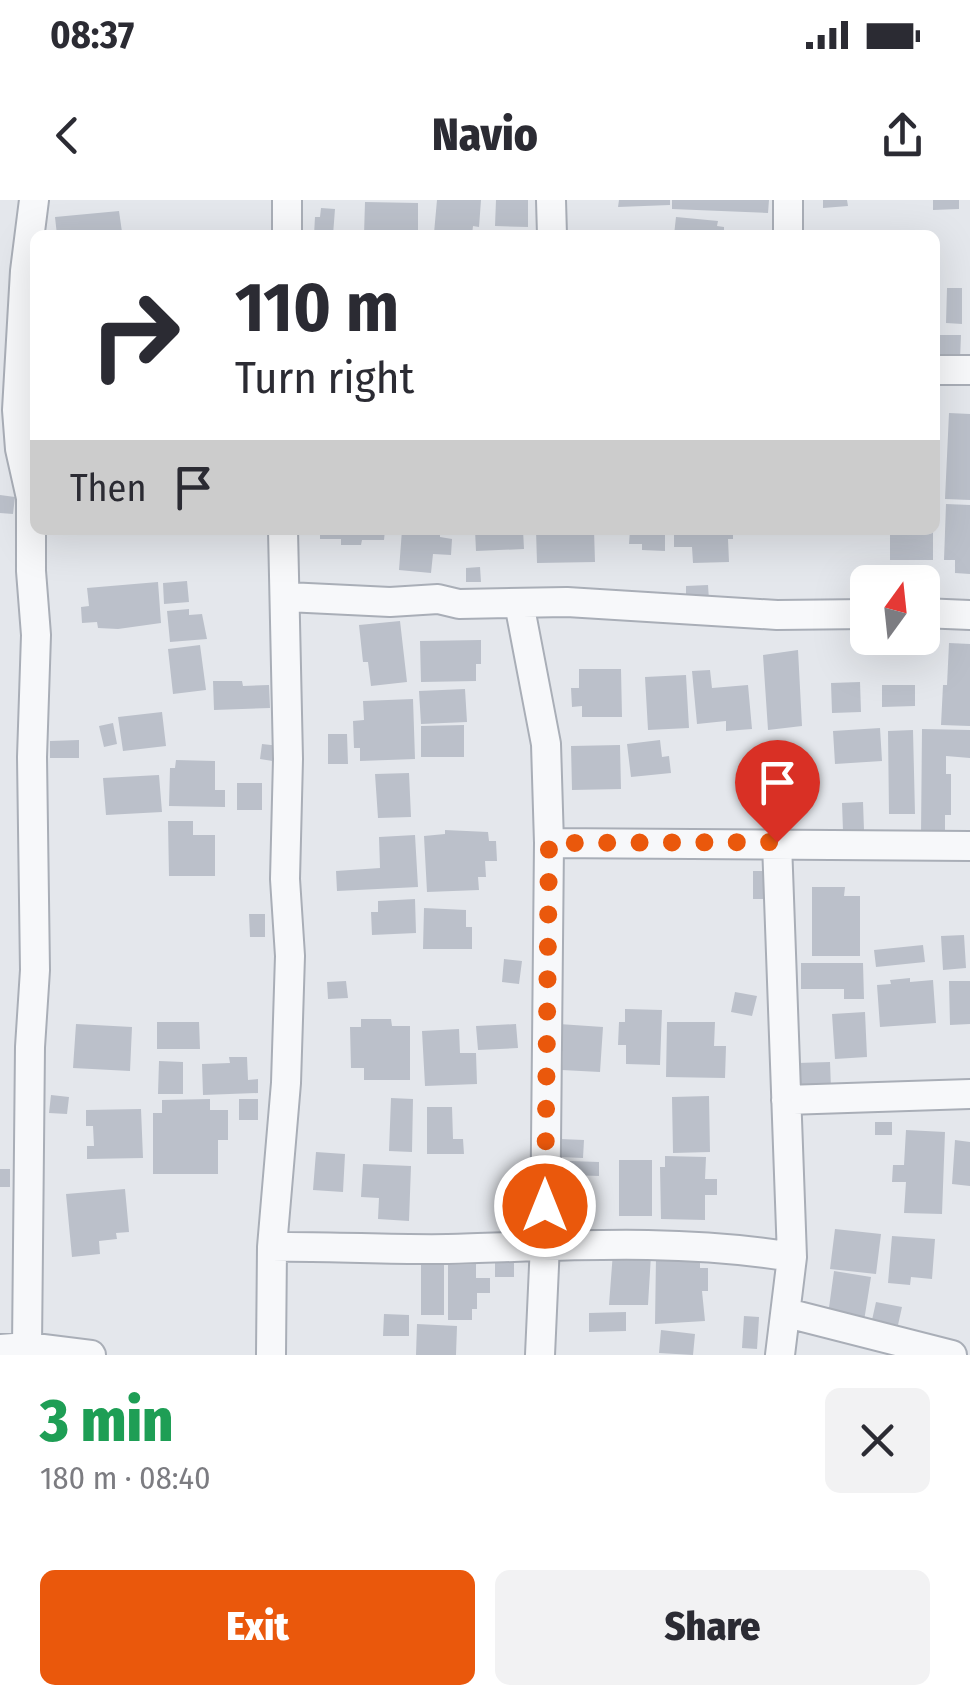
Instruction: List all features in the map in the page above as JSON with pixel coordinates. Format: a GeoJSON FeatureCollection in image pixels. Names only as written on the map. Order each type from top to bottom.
{"type":"FeatureCollection","features":[{"type":"Feature","properties":{"kind":"street"},"geometry":{"type":"LineString","coordinates":[[30,230],[34,200]]}},
{"type":"Feature","properties":{"kind":"street"},"geometry":{"type":"LineString","coordinates":[[287,230],[288,200]]}},
{"type":"Feature","properties":{"kind":"street"},"geometry":{"type":"LineString","coordinates":[[551,200],[552,230]]}},
{"type":"Feature","properties":{"kind":"street"},"geometry":{"type":"LineString","coordinates":[[788,200],[788,230]]}},
{"type":"Feature","properties":{"kind":"street"},"geometry":{"type":"LineString","coordinates":[[30,232],[17,410],[20,449],[30,494]]}},
{"type":"Feature","properties":{"kind":"street"},"geometry":{"type":"LineString","coordinates":[[940,370],[970,370]]}},
{"type":"Feature","properties":{"kind":"street"},"geometry":{"type":"LineString","coordinates":[[31,535],[36,636],[32,757],[35,970],[13,1348],[91,1355]]}},
{"type":"Feature","properties":{"kind":"street"},"geometry":{"type":"LineString","coordinates":[[271,1355],[272,1247],[286,1083],[290,956],[285,879],[287,596],[283,535]]}},
{"type":"Feature","properties":{"kind":"street"},"geometry":{"type":"LineString","coordinates":[[287,596],[390,602],[438,599],[459,604],[566,602],[776,615],[850,614]]}},
{"type":"Feature","properties":{"kind":"street"},"geometry":{"type":"LineString","coordinates":[[519,604],[546,744],[549,843],[545,1244],[540,1355]]}},
{"type":"Feature","properties":{"kind":"street"},"geometry":{"type":"LineString","coordinates":[[940,614],[970,614]]}},
{"type":"Feature","properties":{"kind":"street"},"geometry":{"type":"LineString","coordinates":[[777,842],[792,1257],[780,1355]]}},
{"type":"Feature","properties":{"kind":"street"},"geometry":{"type":"LineString","coordinates":[[549,843],[970,846]]}},
{"type":"Feature","properties":{"kind":"street"},"geometry":{"type":"LineString","coordinates":[[786,1100],[970,1094]]}},
{"type":"Feature","properties":{"kind":"street"},"geometry":{"type":"LineString","coordinates":[[272,1247],[385,1250],[545,1244],[712,1246],[792,1257]]}},
{"type":"Feature","properties":{"kind":"street"},"geometry":{"type":"LineString","coordinates":[[787,1313],[952,1355]]}},
{"type":"Feature","properties":{"kind":"building"},"geometry":{"type":"Polygon","coordinates":[[[437,200],[481,200],[479,227],[434,230],[437,200]]]}},
{"type":"Feature","properties":{"kind":"building"},"geometry":{"type":"Polygon","coordinates":[[[496,200],[528,200],[528,227],[495,226],[496,200]]]}},
{"type":"Feature","properties":{"kind":"building"},"geometry":{"type":"Polygon","coordinates":[[[619,200],[670,200],[670,205],[618,207],[619,200]]]}},
{"type":"Feature","properties":{"kind":"building"},"geometry":{"type":"Polygon","coordinates":[[[672,200],[769,200],[768,213],[672,209],[672,200]]]}},
{"type":"Feature","properties":{"kind":"building"},"geometry":{"type":"Polygon","coordinates":[[[823,200],[847,200],[848,206],[823,208],[823,200]]]}},
{"type":"Feature","properties":{"kind":"building"},"geometry":{"type":"Polygon","coordinates":[[[933,200],[959,200],[959,209],[933,210],[933,200]]]}},
{"type":"Feature","properties":{"kind":"building"},"geometry":{"type":"Polygon","coordinates":[[[365,202],[418,203],[418,230],[364,230],[365,202]]]}},
{"type":"Feature","properties":{"kind":"building"},"geometry":{"type":"Polygon","coordinates":[[[321,208],[335,209],[333,230],[314,230],[315,217],[320,217],[321,208]]]}},
{"type":"Feature","properties":{"kind":"building"},"geometry":{"type":"Polygon","coordinates":[[[119,211],[122,230],[56,230],[55,217],[119,211]]]}},
{"type":"Feature","properties":{"kind":"building"},"geometry":{"type":"Polygon","coordinates":[[[676,217],[718,221],[717,226],[724,227],[724,230],[675,230],[676,217]]]}},
{"type":"Feature","properties":{"kind":"building"},"geometry":{"type":"Polygon","coordinates":[[[947,288],[962,288],[962,324],[946,323],[947,288]]]}},
{"type":"Feature","properties":{"kind":"building"},"geometry":{"type":"Polygon","coordinates":[[[940,335],[961,335],[960,359],[940,359],[940,335]]]}},
{"type":"Feature","properties":{"kind":"building"},"geometry":{"type":"Polygon","coordinates":[[[949,413],[970,414],[970,500],[945,499],[949,413]]]}},
{"type":"Feature","properties":{"kind":"building"},"geometry":{"type":"Polygon","coordinates":[[[0,495],[15,497],[13,514],[0,513],[0,495]]]}},
{"type":"Feature","properties":{"kind":"building"},"geometry":{"type":"Polygon","coordinates":[[[946,504],[970,505],[970,574],[955,573],[955,560],[944,560],[946,504]]]}},
{"type":"Feature","properties":{"kind":"building"},"geometry":{"type":"Polygon","coordinates":[[[320,535],[384,535],[384,540],[362,540],[361,545],[341,545],[341,539],[320,539],[320,535]]]}},
{"type":"Feature","properties":{"kind":"building"},"geometry":{"type":"Polygon","coordinates":[[[402,535],[440,535],[452,539],[451,555],[433,554],[431,573],[399,570],[402,535]]]}},
{"type":"Feature","properties":{"kind":"building"},"geometry":{"type":"Polygon","coordinates":[[[475,535],[523,535],[524,549],[476,551],[475,535]]]}},
{"type":"Feature","properties":{"kind":"building"},"geometry":{"type":"Polygon","coordinates":[[[536,535],[594,535],[595,562],[537,563],[536,535]]]}},
{"type":"Feature","properties":{"kind":"building"},"geometry":{"type":"Polygon","coordinates":[[[630,535],[665,535],[665,551],[642,550],[642,544],[629,544],[630,535]]]}},
{"type":"Feature","properties":{"kind":"building"},"geometry":{"type":"Polygon","coordinates":[[[674,535],[733,535],[733,539],[728,539],[729,562],[693,563],[692,547],[674,547],[674,535]]]}},
{"type":"Feature","properties":{"kind":"building"},"geometry":{"type":"Polygon","coordinates":[[[890,535],[933,535],[933,560],[890,560],[890,535]]]}},
{"type":"Feature","properties":{"kind":"building"},"geometry":{"type":"Polygon","coordinates":[[[480,567],[481,582],[466,582],[466,568],[480,567]]]}},
{"type":"Feature","properties":{"kind":"building"},"geometry":{"type":"Polygon","coordinates":[[[187,581],[189,602],[164,604],[163,583],[187,581]]]}},
{"type":"Feature","properties":{"kind":"building"},"geometry":{"type":"Polygon","coordinates":[[[158,582],[161,623],[118,629],[98,628],[97,622],[82,623],[81,607],[89,606],[87,588],[158,582]]]}},
{"type":"Feature","properties":{"kind":"building"},"geometry":{"type":"Polygon","coordinates":[[[708,585],[709,600],[686,601],[686,586],[708,585]]]}},
{"type":"Feature","properties":{"kind":"building"},"geometry":{"type":"Polygon","coordinates":[[[189,609],[189,615],[202,614],[207,639],[170,642],[167,611],[189,609]]]}},
{"type":"Feature","properties":{"kind":"building"},"geometry":{"type":"Polygon","coordinates":[[[400,621],[407,682],[371,686],[368,662],[363,662],[359,625],[400,621]]]}},
{"type":"Feature","properties":{"kind":"building"},"geometry":{"type":"Polygon","coordinates":[[[481,640],[476,681],[421,682],[420,641],[481,640]]]}},
{"type":"Feature","properties":{"kind":"building"},"geometry":{"type":"Polygon","coordinates":[[[949,643],[970,644],[970,726],[941,725],[949,643]]]}},
{"type":"Feature","properties":{"kind":"building"},"geometry":{"type":"Polygon","coordinates":[[[200,645],[206,690],[173,694],[168,649],[200,645]]]}},
{"type":"Feature","properties":{"kind":"building"},"geometry":{"type":"Polygon","coordinates":[[[798,650],[802,726],[768,730],[763,655],[798,650]]]}},
{"type":"Feature","properties":{"kind":"building"},"geometry":{"type":"Polygon","coordinates":[[[579,669],[621,669],[622,717],[582,717],[582,706],[572,707],[571,688],[579,688],[579,669]]]}},
{"type":"Feature","properties":{"kind":"building"},"geometry":{"type":"Polygon","coordinates":[[[710,670],[712,688],[748,685],[752,729],[726,731],[726,721],[697,724],[692,671],[710,670]]]}},
{"type":"Feature","properties":{"kind":"building"},"geometry":{"type":"Polygon","coordinates":[[[686,675],[689,728],[648,730],[645,677],[686,675]]]}},
{"type":"Feature","properties":{"kind":"building"},"geometry":{"type":"Polygon","coordinates":[[[213,681],[269,685],[270,708],[214,710],[213,681]]]}},
{"type":"Feature","properties":{"kind":"building"},"geometry":{"type":"Polygon","coordinates":[[[860,682],[861,712],[832,713],[831,683],[860,682]]]}},
{"type":"Feature","properties":{"kind":"building"},"geometry":{"type":"Polygon","coordinates":[[[882,685],[915,685],[915,706],[882,707],[882,685]]]}},
{"type":"Feature","properties":{"kind":"building"},"geometry":{"type":"Polygon","coordinates":[[[465,689],[467,722],[421,724],[419,691],[465,689]]]}},
{"type":"Feature","properties":{"kind":"building"},"geometry":{"type":"Polygon","coordinates":[[[413,699],[415,759],[360,761],[360,748],[354,748],[353,721],[364,720],[363,701],[413,699]]]}},
{"type":"Feature","properties":{"kind":"building"},"geometry":{"type":"Polygon","coordinates":[[[162,712],[166,746],[123,751],[118,717],[162,712]]]}},
{"type":"Feature","properties":{"kind":"building"},"geometry":{"type":"Polygon","coordinates":[[[113,723],[117,744],[104,747],[99,726],[113,723]]]}},
{"type":"Feature","properties":{"kind":"building"},"geometry":{"type":"Polygon","coordinates":[[[464,725],[464,757],[421,757],[421,726],[464,725]]]}},
{"type":"Feature","properties":{"kind":"building"},"geometry":{"type":"Polygon","coordinates":[[[880,728],[882,761],[835,764],[833,731],[880,728]]]}},
{"type":"Feature","properties":{"kind":"building"},"geometry":{"type":"Polygon","coordinates":[[[922,729],[970,730],[970,758],[946,756],[946,774],[951,774],[951,815],[945,815],[945,836],[921,835],[922,729]]]}},
{"type":"Feature","properties":{"kind":"building"},"geometry":{"type":"Polygon","coordinates":[[[913,730],[915,814],[889,814],[888,731],[913,730]]]}},
{"type":"Feature","properties":{"kind":"building"},"geometry":{"type":"Polygon","coordinates":[[[328,734],[347,734],[348,764],[328,764],[328,734]]]}},
{"type":"Feature","properties":{"kind":"building"},"geometry":{"type":"Polygon","coordinates":[[[79,740],[79,758],[50,758],[50,741],[79,740]]]}},
{"type":"Feature","properties":{"kind":"building"},"geometry":{"type":"Polygon","coordinates":[[[660,740],[662,757],[669,756],[671,773],[631,777],[627,744],[660,740]]]}},
{"type":"Feature","properties":{"kind":"building"},"geometry":{"type":"Polygon","coordinates":[[[262,744],[280,746],[279,762],[260,759],[262,744]]]}},
{"type":"Feature","properties":{"kind":"building"},"geometry":{"type":"Polygon","coordinates":[[[620,745],[621,789],[572,790],[571,746],[620,745]]]}},
{"type":"Feature","properties":{"kind":"building"},"geometry":{"type":"Polygon","coordinates":[[[176,760],[215,761],[215,790],[225,790],[225,807],[169,806],[170,768],[175,768],[176,760]]]}},
{"type":"Feature","properties":{"kind":"building"},"geometry":{"type":"Polygon","coordinates":[[[409,773],[411,817],[378,818],[375,774],[409,773]]]}},
{"type":"Feature","properties":{"kind":"building"},"geometry":{"type":"Polygon","coordinates":[[[159,775],[162,812],[106,815],[103,778],[159,775]]]}},
{"type":"Feature","properties":{"kind":"building"},"geometry":{"type":"Polygon","coordinates":[[[237,783],[262,783],[262,810],[237,810],[237,783]]]}},
{"type":"Feature","properties":{"kind":"building"},"geometry":{"type":"Polygon","coordinates":[[[863,802],[864,830],[843,831],[842,803],[863,802]]]}},
{"type":"Feature","properties":{"kind":"building"},"geometry":{"type":"Polygon","coordinates":[[[168,821],[193,821],[193,835],[215,835],[215,876],[169,876],[168,821]]]}},
{"type":"Feature","properties":{"kind":"building"},"geometry":{"type":"Polygon","coordinates":[[[445,830],[488,832],[489,841],[496,841],[497,861],[485,861],[486,877],[478,877],[479,890],[427,892],[424,836],[445,834],[445,830]]]}},
{"type":"Feature","properties":{"kind":"building"},"geometry":{"type":"Polygon","coordinates":[[[415,835],[418,887],[337,891],[336,871],[380,868],[379,837],[415,835]]]}},
{"type":"Feature","properties":{"kind":"building"},"geometry":{"type":"Polygon","coordinates":[[[753,871],[767,871],[767,899],[753,899],[753,871]]]}},
{"type":"Feature","properties":{"kind":"building"},"geometry":{"type":"Polygon","coordinates":[[[812,887],[845,887],[844,896],[860,896],[860,956],[812,956],[812,887]]]}},
{"type":"Feature","properties":{"kind":"building"},"geometry":{"type":"Polygon","coordinates":[[[415,899],[416,933],[372,935],[371,912],[378,912],[378,901],[415,899]]]}},
{"type":"Feature","properties":{"kind":"building"},"geometry":{"type":"Polygon","coordinates":[[[424,908],[466,910],[466,927],[472,927],[472,949],[423,949],[424,908]]]}},
{"type":"Feature","properties":{"kind":"building"},"geometry":{"type":"Polygon","coordinates":[[[249,914],[265,914],[265,937],[250,937],[249,914]]]}},
{"type":"Feature","properties":{"kind":"building"},"geometry":{"type":"Polygon","coordinates":[[[964,935],[966,968],[943,970],[941,936],[964,935]]]}},
{"type":"Feature","properties":{"kind":"building"},"geometry":{"type":"Polygon","coordinates":[[[923,945],[925,962],[876,967],[874,950],[923,945]]]}},
{"type":"Feature","properties":{"kind":"building"},"geometry":{"type":"Polygon","coordinates":[[[504,959],[522,961],[519,984],[502,982],[504,959]]]}},
{"type":"Feature","properties":{"kind":"building"},"geometry":{"type":"Polygon","coordinates":[[[801,963],[863,963],[864,999],[844,999],[844,989],[801,989],[801,963]]]}},
{"type":"Feature","properties":{"kind":"building"},"geometry":{"type":"Polygon","coordinates":[[[910,978],[910,982],[933,980],[936,1023],[880,1027],[877,985],[910,978]]]}},
{"type":"Feature","properties":{"kind":"building"},"geometry":{"type":"Polygon","coordinates":[[[346,981],[348,998],[328,999],[327,982],[346,981]]]}},
{"type":"Feature","properties":{"kind":"building"},"geometry":{"type":"Polygon","coordinates":[[[949,981],[970,981],[970,1024],[950,1025],[949,981]]]}},
{"type":"Feature","properties":{"kind":"building"},"geometry":{"type":"Polygon","coordinates":[[[735,992],[757,996],[752,1016],[731,1012],[735,992]]]}},
{"type":"Feature","properties":{"kind":"building"},"geometry":{"type":"Polygon","coordinates":[[[625,1009],[662,1010],[660,1065],[626,1064],[626,1045],[618,1045],[619,1022],[625,1022],[625,1009]]]}},
{"type":"Feature","properties":{"kind":"building"},"geometry":{"type":"Polygon","coordinates":[[[865,1012],[867,1057],[835,1059],[832,1014],[865,1012]]]}},
{"type":"Feature","properties":{"kind":"building"},"geometry":{"type":"Polygon","coordinates":[[[361,1019],[391,1019],[392,1026],[410,1026],[410,1080],[364,1080],[364,1068],[351,1068],[350,1027],[361,1027],[361,1019]]]}},
{"type":"Feature","properties":{"kind":"building"},"geometry":{"type":"Polygon","coordinates":[[[157,1022],[199,1022],[200,1049],[157,1049],[157,1022]]]}},
{"type":"Feature","properties":{"kind":"building"},"geometry":{"type":"Polygon","coordinates":[[[667,1022],[715,1022],[714,1046],[726,1046],[725,1078],[666,1077],[667,1022]]]}},
{"type":"Feature","properties":{"kind":"building"},"geometry":{"type":"Polygon","coordinates":[[[76,1024],[132,1027],[130,1071],[73,1068],[76,1024]]]}},
{"type":"Feature","properties":{"kind":"building"},"geometry":{"type":"Polygon","coordinates":[[[516,1024],[518,1048],[478,1050],[476,1026],[516,1024]]]}},
{"type":"Feature","properties":{"kind":"building"},"geometry":{"type":"Polygon","coordinates":[[[559,1024],[603,1027],[600,1072],[562,1070],[563,1051],[557,1051],[559,1024]]]}},
{"type":"Feature","properties":{"kind":"building"},"geometry":{"type":"Polygon","coordinates":[[[459,1029],[460,1053],[476,1053],[477,1084],[425,1086],[422,1031],[459,1029]]]}},
{"type":"Feature","properties":{"kind":"building"},"geometry":{"type":"Polygon","coordinates":[[[229,1057],[247,1057],[248,1080],[258,1079],[258,1093],[203,1095],[202,1064],[230,1063],[229,1057]]]}},
{"type":"Feature","properties":{"kind":"building"},"geometry":{"type":"Polygon","coordinates":[[[159,1061],[183,1062],[183,1094],[158,1094],[159,1061]]]}},
{"type":"Feature","properties":{"kind":"building"},"geometry":{"type":"Polygon","coordinates":[[[830,1062],[831,1089],[798,1089],[797,1063],[830,1062]]]}},
{"type":"Feature","properties":{"kind":"building"},"geometry":{"type":"Polygon","coordinates":[[[51,1095],[69,1097],[67,1114],[49,1113],[51,1095]]]}},
{"type":"Feature","properties":{"kind":"building"},"geometry":{"type":"Polygon","coordinates":[[[709,1096],[710,1152],[673,1153],[672,1097],[709,1096]]]}},
{"type":"Feature","properties":{"kind":"building"},"geometry":{"type":"Polygon","coordinates":[[[391,1098],[413,1099],[412,1152],[389,1151],[391,1098]]]}},
{"type":"Feature","properties":{"kind":"building"},"geometry":{"type":"Polygon","coordinates":[[[210,1099],[210,1110],[228,1110],[228,1140],[218,1140],[218,1174],[153,1174],[153,1113],[162,1113],[162,1100],[210,1099]]]}},
{"type":"Feature","properties":{"kind":"building"},"geometry":{"type":"Polygon","coordinates":[[[239,1099],[258,1099],[258,1120],[239,1120],[239,1099]]]}},
{"type":"Feature","properties":{"kind":"building"},"geometry":{"type":"Polygon","coordinates":[[[427,1107],[452,1107],[453,1139],[463,1139],[464,1154],[427,1154],[427,1107]]]}},
{"type":"Feature","properties":{"kind":"building"},"geometry":{"type":"Polygon","coordinates":[[[141,1109],[143,1158],[87,1159],[87,1146],[94,1146],[93,1126],[86,1126],[86,1110],[141,1109]]]}},
{"type":"Feature","properties":{"kind":"building"},"geometry":{"type":"Polygon","coordinates":[[[875,1122],[892,1122],[892,1135],[875,1135],[875,1122]]]}},
{"type":"Feature","properties":{"kind":"building"},"geometry":{"type":"Polygon","coordinates":[[[906,1130],[945,1132],[942,1214],[904,1213],[906,1182],[892,1182],[893,1165],[904,1165],[906,1130]]]}},
{"type":"Feature","properties":{"kind":"building"},"geometry":{"type":"Polygon","coordinates":[[[560,1139],[584,1140],[583,1158],[560,1157],[560,1139]]]}},
{"type":"Feature","properties":{"kind":"building"},"geometry":{"type":"Polygon","coordinates":[[[955,1140],[970,1142],[970,1186],[952,1184],[955,1140]]]}},
{"type":"Feature","properties":{"kind":"building"},"geometry":{"type":"Polygon","coordinates":[[[316,1152],[345,1154],[343,1192],[313,1190],[316,1152]]]}},
{"type":"Feature","properties":{"kind":"building"},"geometry":{"type":"Polygon","coordinates":[[[665,1156],[706,1157],[705,1179],[717,1179],[717,1195],[705,1195],[705,1220],[661,1219],[660,1167],[665,1167],[665,1156]]]}},
{"type":"Feature","properties":{"kind":"building"},"geometry":{"type":"Polygon","coordinates":[[[619,1160],[652,1160],[652,1216],[619,1216],[619,1160]]]}},
{"type":"Feature","properties":{"kind":"building"},"geometry":{"type":"Polygon","coordinates":[[[570,1161],[599,1162],[599,1176],[570,1175],[570,1161]]]}},
{"type":"Feature","properties":{"kind":"building"},"geometry":{"type":"Polygon","coordinates":[[[363,1164],[411,1166],[409,1221],[378,1219],[379,1198],[361,1197],[363,1164]]]}},
{"type":"Feature","properties":{"kind":"building"},"geometry":{"type":"Polygon","coordinates":[[[0,1169],[10,1169],[10,1187],[0,1187],[0,1169]]]}},
{"type":"Feature","properties":{"kind":"building"},"geometry":{"type":"Polygon","coordinates":[[[125,1189],[129,1232],[116,1233],[117,1239],[99,1241],[100,1254],[72,1257],[66,1194],[125,1189]]]}},
{"type":"Feature","properties":{"kind":"building"},"geometry":{"type":"Polygon","coordinates":[[[835,1229],[881,1234],[876,1274],[830,1269],[835,1229]]]}},
{"type":"Feature","properties":{"kind":"building"},"geometry":{"type":"Polygon","coordinates":[[[892,1236],[935,1239],[932,1279],[911,1277],[910,1285],[888,1283],[892,1236]]]}},
{"type":"Feature","properties":{"kind":"building"},"geometry":{"type":"Polygon","coordinates":[[[613,1252],[651,1255],[648,1305],[609,1305],[613,1252]]]}},
{"type":"Feature","properties":{"kind":"building"},"geometry":{"type":"Polygon","coordinates":[[[495,1255],[514,1255],[514,1277],[495,1277],[495,1255]]]}},
{"type":"Feature","properties":{"kind":"building"},"geometry":{"type":"Polygon","coordinates":[[[656,1257],[700,1257],[700,1268],[708,1268],[708,1291],[702,1291],[705,1321],[655,1324],[656,1257]]]}},
{"type":"Feature","properties":{"kind":"building"},"geometry":{"type":"Polygon","coordinates":[[[421,1262],[444,1262],[444,1315],[421,1315],[421,1262]]]}},
{"type":"Feature","properties":{"kind":"building"},"geometry":{"type":"Polygon","coordinates":[[[476,1264],[476,1278],[490,1278],[490,1293],[477,1293],[472,1320],[448,1320],[448,1265],[476,1264]]]}},
{"type":"Feature","properties":{"kind":"building"},"geometry":{"type":"Polygon","coordinates":[[[834,1271],[871,1277],[864,1321],[828,1315],[834,1271]]]}},
{"type":"Feature","properties":{"kind":"building"},"geometry":{"type":"Polygon","coordinates":[[[876,1302],[902,1307],[898,1325],[872,1320],[876,1302]]]}},
{"type":"Feature","properties":{"kind":"building"},"geometry":{"type":"Polygon","coordinates":[[[626,1312],[626,1331],[589,1332],[589,1313],[626,1312]]]}},
{"type":"Feature","properties":{"kind":"building"},"geometry":{"type":"Polygon","coordinates":[[[384,1314],[409,1315],[409,1336],[383,1336],[384,1314]]]}},
{"type":"Feature","properties":{"kind":"building"},"geometry":{"type":"Polygon","coordinates":[[[744,1316],[759,1317],[757,1349],[742,1348],[744,1316]]]}},
{"type":"Feature","properties":{"kind":"building"},"geometry":{"type":"Polygon","coordinates":[[[417,1324],[457,1326],[456,1355],[416,1355],[417,1324]]]}},
{"type":"Feature","properties":{"kind":"building"},"geometry":{"type":"Polygon","coordinates":[[[661,1330],[695,1334],[693,1355],[659,1353],[661,1330]]]}},
{"type":"Feature","properties":{"kind":"route"},"geometry":{"type":"LineString","coordinates":[[545,1206],[549,843],[777,842]]}}]}
